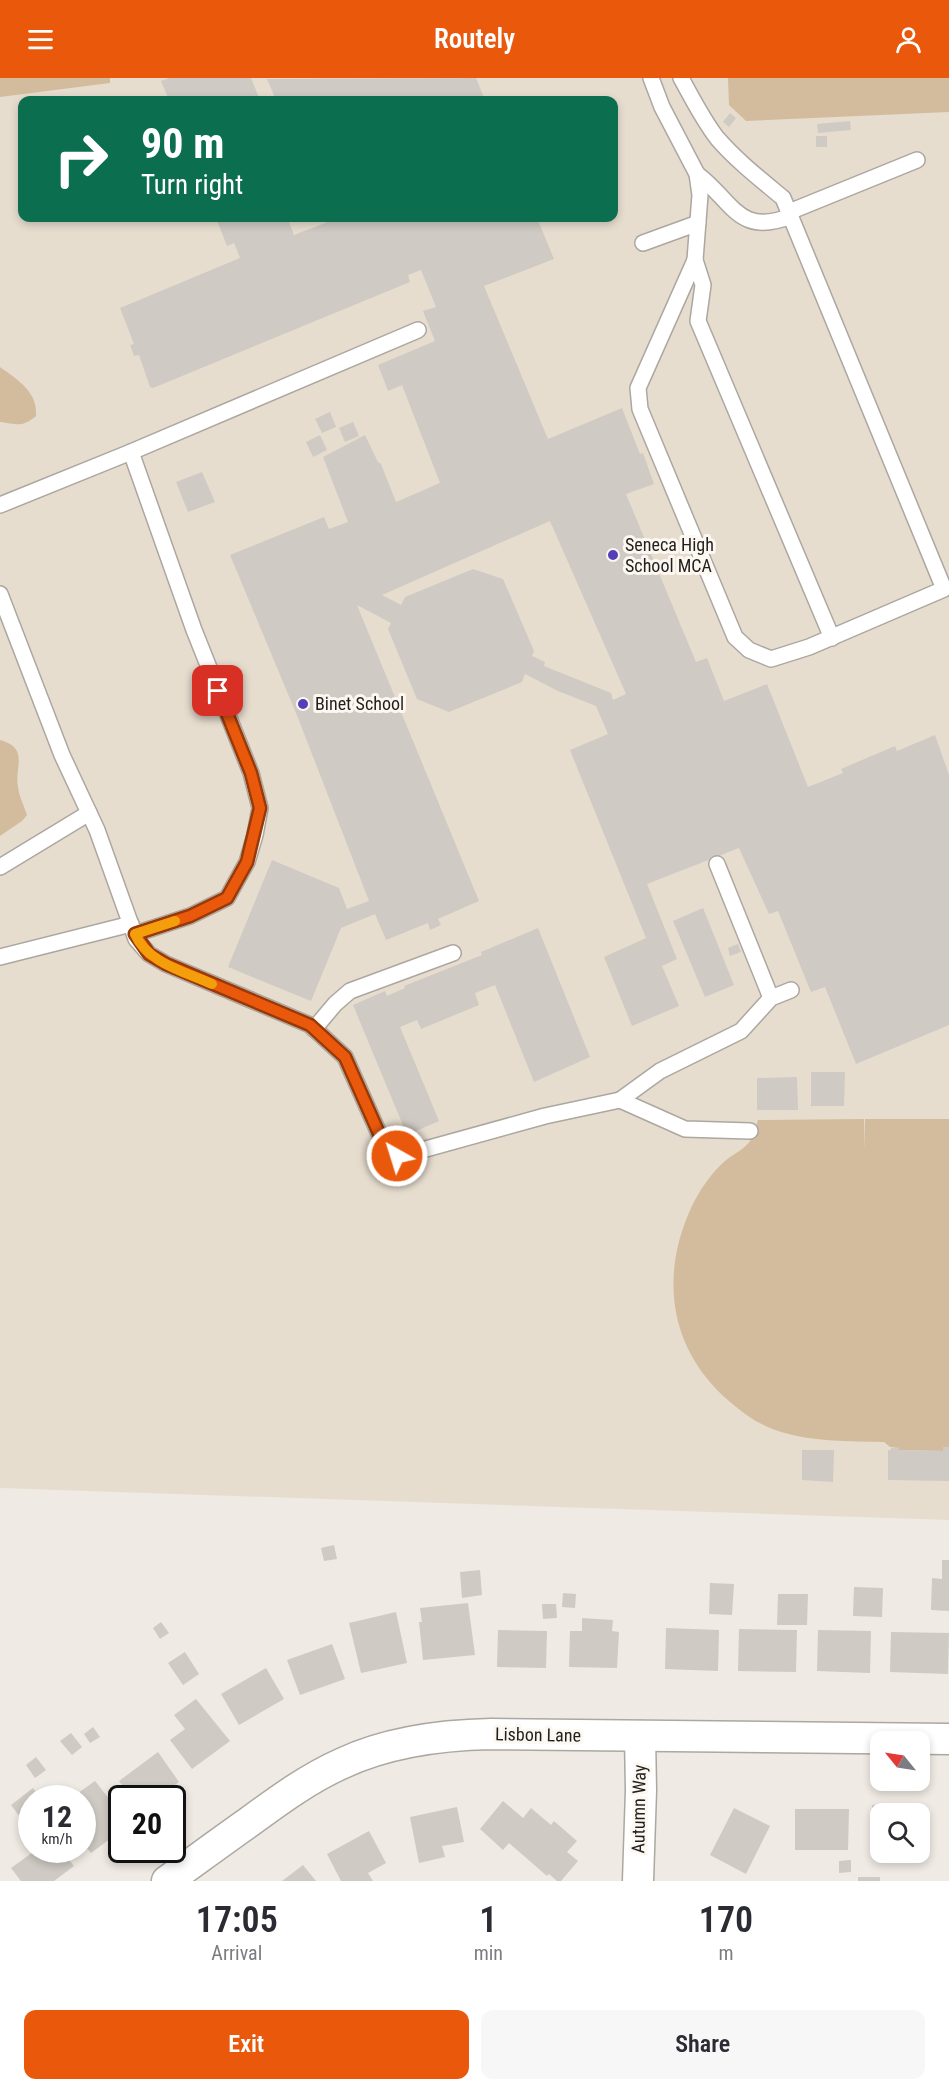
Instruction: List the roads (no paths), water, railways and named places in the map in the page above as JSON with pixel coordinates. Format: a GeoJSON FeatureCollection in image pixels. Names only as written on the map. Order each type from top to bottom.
{"type":"FeatureCollection","features":[{"type":"Feature","properties":{"kind":"street","name":"Lisbon Lane"},"geometry":{"type":"LineString","coordinates":[[167,1881],[312,1779],[344,1762],[386,1747],[456,1735],[491,1734],[949,1739]]}},
{"type":"Feature","properties":{"kind":"street","name":"Autumn Way"},"geometry":{"type":"LineString","coordinates":[[638,1881],[640,1736]]}},
{"type":"Feature","properties":{"kind":"lane"},"geometry":{"type":"LineString","coordinates":[[651,78],[662,106],[697,174],[700,195],[695,260],[638,388],[639,409],[735,637],[749,650],[771,659],[832,638],[944,589],[787,209],[717,138],[681,78]]}},
{"type":"Feature","properties":{"kind":"lane"},"geometry":{"type":"LineString","coordinates":[[697,174],[714,187],[731,207],[747,220],[760,224],[771,223],[787,209],[917,160]]}},
{"type":"Feature","properties":{"kind":"lane"},"geometry":{"type":"LineString","coordinates":[[643,243],[698,223]]}},
{"type":"Feature","properties":{"kind":"lane"},"geometry":{"type":"LineString","coordinates":[[695,260],[704,285],[699,321],[832,638]]}},
{"type":"Feature","properties":{"kind":"lane"},"geometry":{"type":"LineString","coordinates":[[0,505],[418,330]]}},
{"type":"Feature","properties":{"kind":"lane"},"geometry":{"type":"LineString","coordinates":[[0,957],[190,916],[227,898],[247,862],[260,808],[251,773],[194,630],[131,452]]}},
{"type":"Feature","properties":{"kind":"lane"},"geometry":{"type":"LineString","coordinates":[[0,594],[62,755],[89,813],[133,929],[149,954],[166,964],[310,1025],[345,1057],[381,1138],[397,1156],[545,1116],[620,1100],[660,1071],[741,1031],[771,998],[791,990]]}},
{"type":"Feature","properties":{"kind":"lane"},"geometry":{"type":"LineString","coordinates":[[0,867],[89,813]]}},
{"type":"Feature","properties":{"kind":"lane"},"geometry":{"type":"LineString","coordinates":[[717,864],[771,998]]}},
{"type":"Feature","properties":{"kind":"lane"},"geometry":{"type":"LineString","coordinates":[[314,1029],[334,1004],[350,991],[453,953]]}},
{"type":"Feature","properties":{"kind":"lane"},"geometry":{"type":"LineString","coordinates":[[620,1100],[685,1130],[750,1131]]}},
{"type":"Feature","properties":{"kind":"place","name":"Seneca High School MCA"},"geometry":{"type":"Point","coordinates":[613,555]}},
{"type":"Feature","properties":{"kind":"place","name":"Binet School"},"geometry":{"type":"Point","coordinates":[303,704]}}]}
